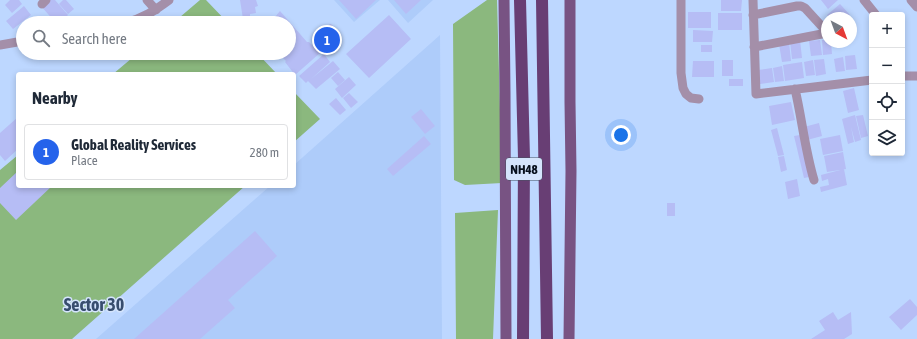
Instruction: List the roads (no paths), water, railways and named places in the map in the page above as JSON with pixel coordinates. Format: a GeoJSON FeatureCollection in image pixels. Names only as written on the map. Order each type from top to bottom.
{"type":"FeatureCollection","features":[{"type":"Feature","properties":{"kind":"highway","name":"NH48"},"geometry":{"type":"LineString","coordinates":[[520,0],[524,158],[523,339]]}},
{"type":"Feature","properties":{"kind":"highway","name":"NH48"},"geometry":{"type":"LineString","coordinates":[[542,0],[547,339]]}},
{"type":"Feature","properties":{"kind":"main road"},"geometry":{"type":"LineString","coordinates":[[504,0],[506,92],[506,339]]}},
{"type":"Feature","properties":{"kind":"main road"},"geometry":{"type":"LineString","coordinates":[[569,339],[571,171],[570,0]]}},
{"type":"Feature","properties":{"kind":"street"},"geometry":{"type":"LineString","coordinates":[[146,0],[156,10]]}},
{"type":"Feature","properties":{"kind":"street"},"geometry":{"type":"LineString","coordinates":[[146,16],[169,0]]}},
{"type":"Feature","properties":{"kind":"street"},"geometry":{"type":"LineString","coordinates":[[681,0],[683,88],[686,94],[691,98],[699,99]]}},
{"type":"Feature","properties":{"kind":"street"},"geometry":{"type":"LineString","coordinates":[[753,0],[756,94],[869,77]]}},
{"type":"Feature","properties":{"kind":"street"},"geometry":{"type":"LineString","coordinates":[[864,0],[874,12]]}},
{"type":"Feature","properties":{"kind":"street"},"geometry":{"type":"LineString","coordinates":[[911,0],[917,7]]}},
{"type":"Feature","properties":{"kind":"street"},"geometry":{"type":"LineString","coordinates":[[753,15],[801,6],[805,8],[821,25]]}},
{"type":"Feature","properties":{"kind":"street"},"geometry":{"type":"LineString","coordinates":[[754,47],[821,33]]}},
{"type":"Feature","properties":{"kind":"street"},"geometry":{"type":"LineString","coordinates":[[0,45],[16,42]]}},
{"type":"Feature","properties":{"kind":"street"},"geometry":{"type":"LineString","coordinates":[[905,76],[917,76]]}},
{"type":"Feature","properties":{"kind":"street"},"geometry":{"type":"LineString","coordinates":[[795,89],[807,155],[814,180]]}},
{"type":"Feature","properties":{"kind":"place","name":"Global Reality Services"},"geometry":{"type":"Point","coordinates":[327,40]}},
{"type":"Feature","properties":{"kind":"district","name":"Sector 30"},"geometry":{"type":"Point","coordinates":[94,304]}}]}
